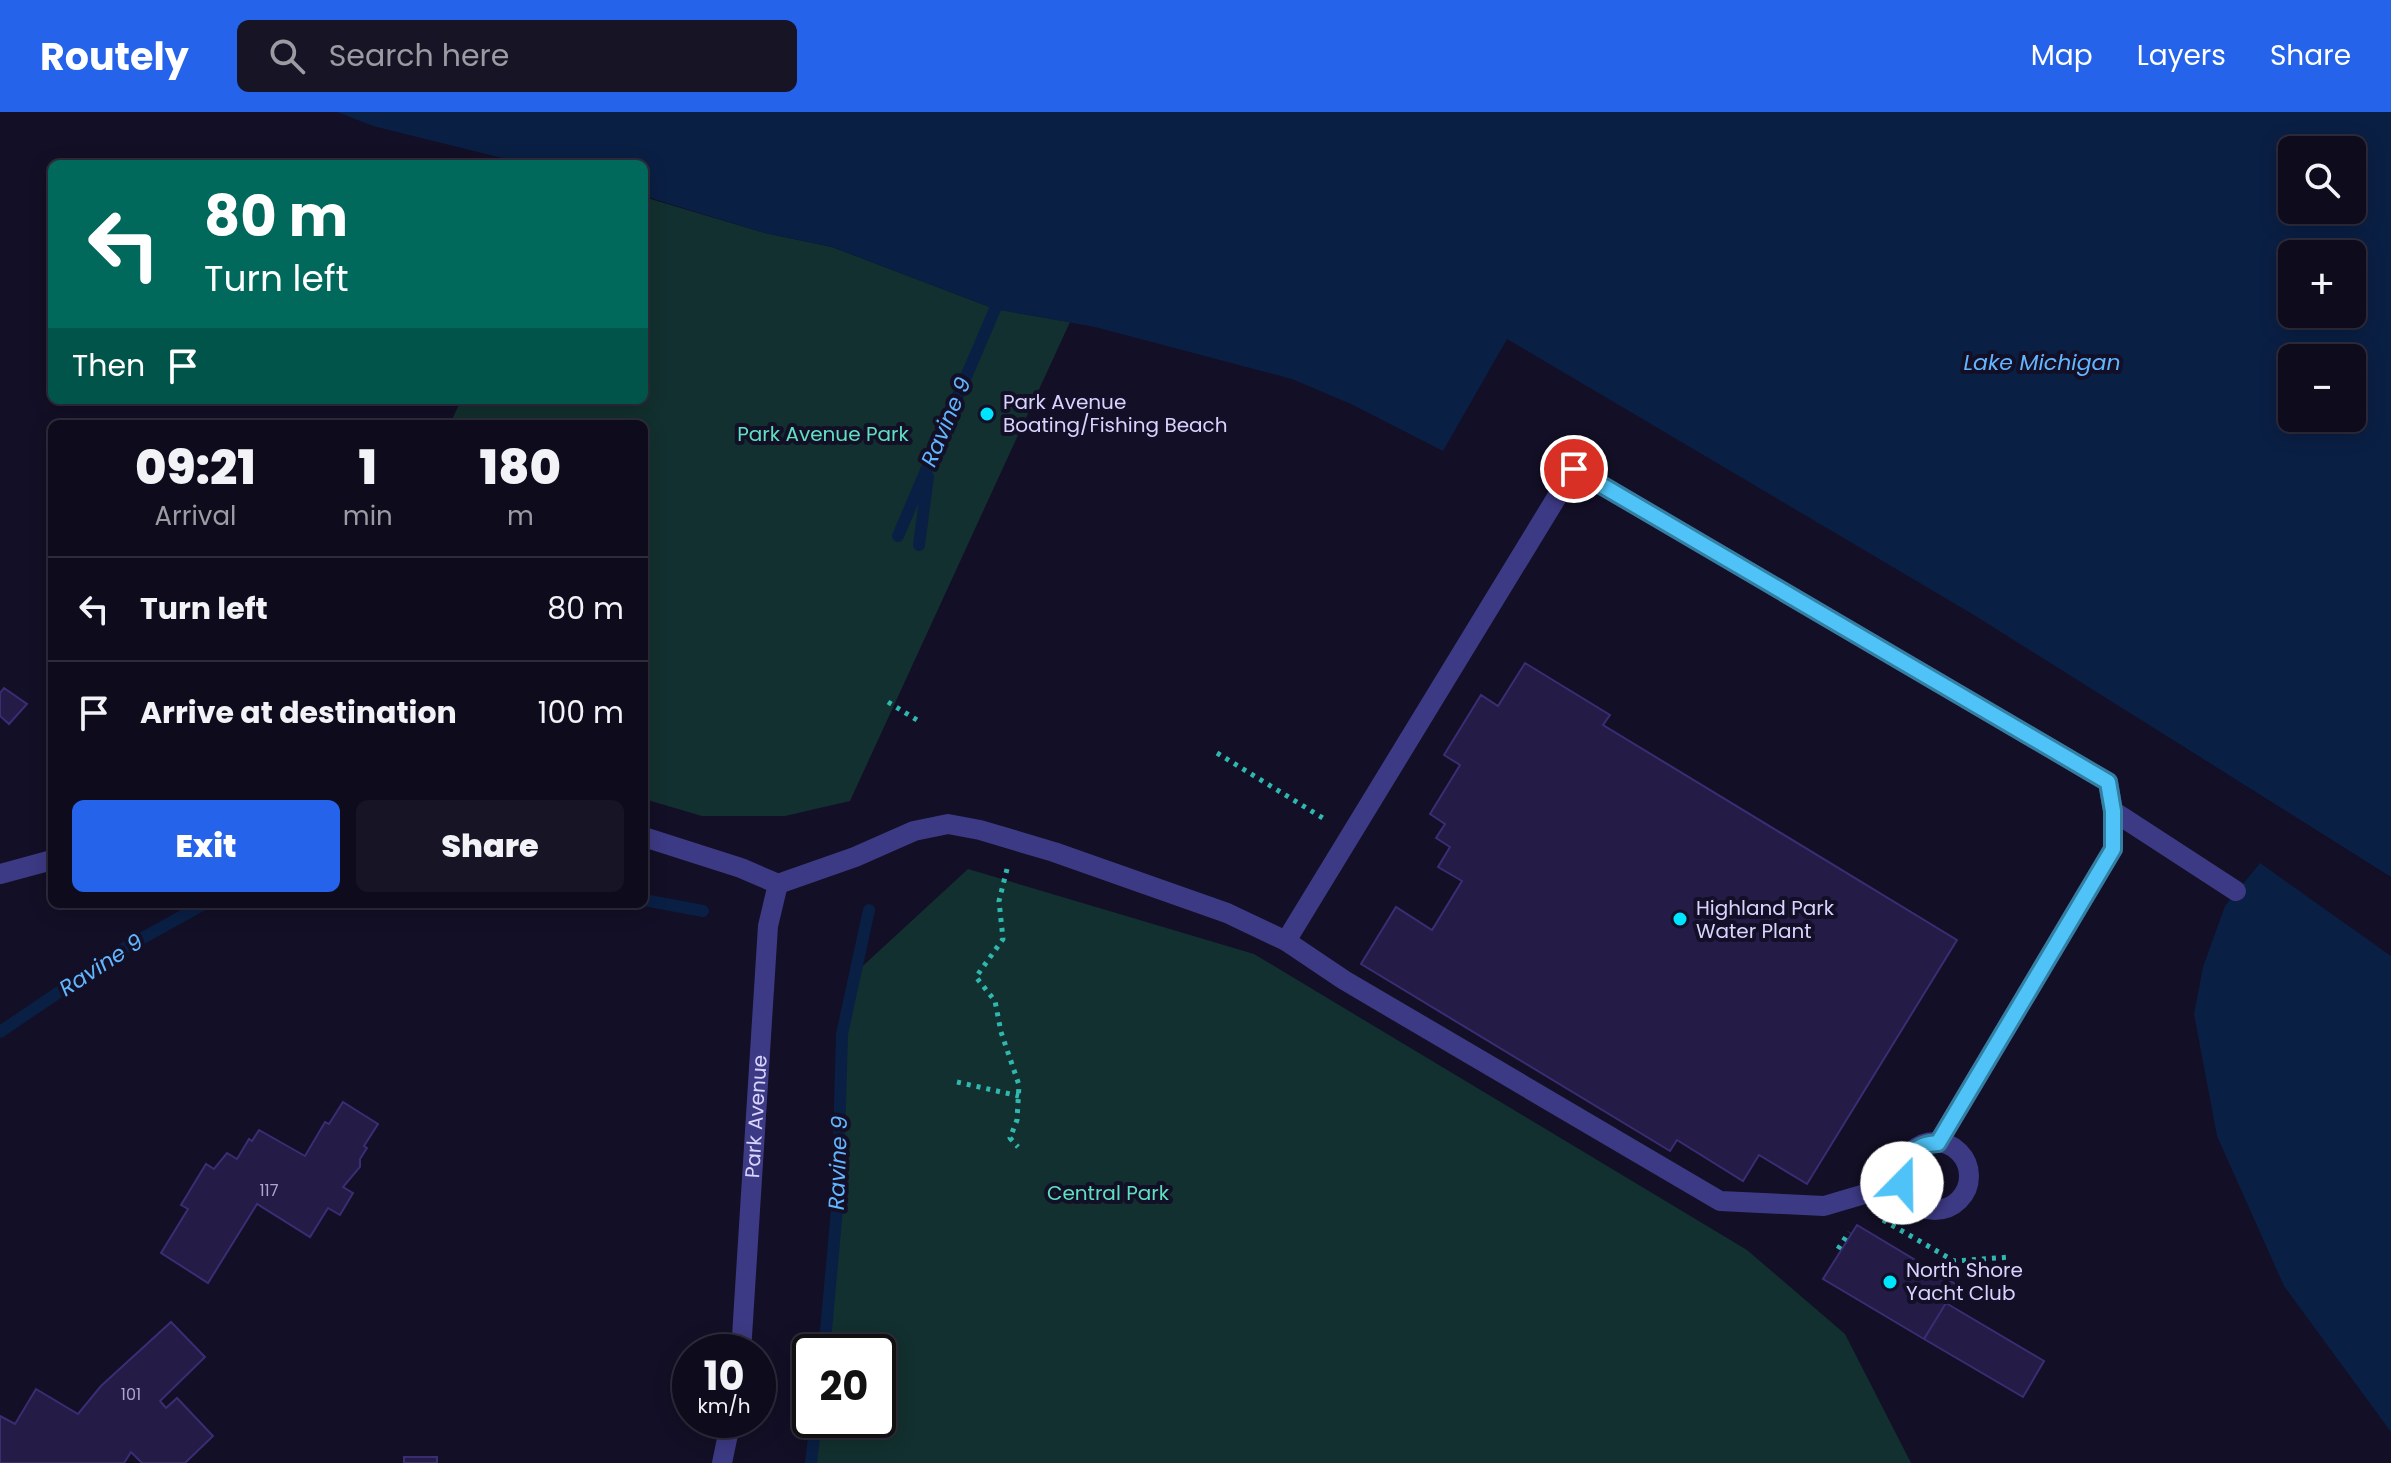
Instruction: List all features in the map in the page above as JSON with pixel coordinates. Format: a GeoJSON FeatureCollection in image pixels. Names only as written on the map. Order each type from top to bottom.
{"type":"FeatureCollection","features":[{"type":"Feature","properties":{"kind":"lane"},"geometry":{"type":"LineString","coordinates":[[1286,941],[1574,469],[2108,782],[2113,811],[2113,849],[1938,1143]]}},
{"type":"Feature","properties":{"kind":"lane"},"geometry":{"type":"LineString","coordinates":[[2113,811],[2236,891]]}},
{"type":"Feature","properties":{"kind":"lane"},"geometry":{"type":"LineString","coordinates":[[648,838],[741,868],[778,884],[855,857],[914,831],[948,824],[980,830],[1054,852],[1227,913],[1286,941],[1344,980],[1720,1201],[1824,1206],[1902,1183]]}},
{"type":"Feature","properties":{"kind":"lane"},"geometry":{"type":"LineString","coordinates":[[0,874],[48,861]]}},
{"type":"Feature","properties":{"kind":"lane","name":"Park Avenue"},"geometry":{"type":"LineString","coordinates":[[742,1334],[768,926],[778,884]]}},
{"type":"Feature","properties":{"kind":"lane"},"geometry":{"type":"LineString","coordinates":[[1928,1143],[1950,1145],[1966,1161],[1969,1173],[1968,1184],[1955,1204],[1933,1210],[1912,1201],[1902,1183],[1905,1162],[1910,1153],[1928,1143]]}},
{"type":"Feature","properties":{"kind":"lane"},"geometry":{"type":"LineString","coordinates":[[722,1463],[727,1438]]}},
{"type":"Feature","properties":{"kind":"path"},"geometry":{"type":"LineString","coordinates":[[888,702],[917,720]]}},
{"type":"Feature","properties":{"kind":"path"},"geometry":{"type":"LineString","coordinates":[[1217,753],[1351,835]]}},
{"type":"Feature","properties":{"kind":"path"},"geometry":{"type":"LineString","coordinates":[[1008,863],[999,901],[1003,939],[976,977],[995,1001],[1001,1032],[1015,1069],[1019,1096],[1017,1120],[1010,1138],[1018,1147]]}},
{"type":"Feature","properties":{"kind":"path"},"geometry":{"type":"LineString","coordinates":[[957,1082],[1019,1096]]}},
{"type":"Feature","properties":{"kind":"path"},"geometry":{"type":"LineString","coordinates":[[1881,1219],[1954,1261],[2011,1257]]}},
{"type":"Feature","properties":{"kind":"path"},"geometry":{"type":"LineString","coordinates":[[1838,1249],[1853,1226]]}},
{"type":"Feature","properties":{"kind":"green space","name":"Park Avenue Park"},"geometry":{"type":"Polygon","coordinates":[[[648,198],[765,233],[832,247],[995,309],[1070,322],[850,801],[785,816],[702,816],[648,800],[648,420],[452,420],[459,404],[648,404],[648,198]]]}},
{"type":"Feature","properties":{"kind":"green space","name":"Central Park"},"geometry":{"type":"Polygon","coordinates":[[[968,869],[1254,954],[1747,1250],[1845,1334],[1911,1463],[811,1463],[814,1438],[896,1438],[896,1334],[826,1334],[837,1209],[842,1034],[854,974],[968,869]]]}},
{"type":"Feature","properties":{"kind":"water","name":"Lake Michigan"},"geometry":{"type":"Polygon","coordinates":[[[337,112],[2391,112],[2391,877],[1974,615],[1507,339],[1443,451],[1351,404],[1292,379],[1095,327],[995,309],[832,247],[765,233],[648,197],[648,160],[510,160],[373,126],[337,112]]]}},
{"type":"Feature","properties":{"kind":"water"},"geometry":{"type":"Polygon","coordinates":[[[2260,863],[2391,956],[2391,1432],[2284,1286],[2217,1136],[2194,1014],[2203,967],[2225,906],[2260,863]]]}},
{"type":"Feature","properties":{"kind":"pier"},"geometry":{"type":"Polygon","coordinates":[[[2162,734],[2391,878],[2391,881],[2160,737],[2162,734]]]}},
{"type":"Feature","properties":{"kind":"building","name":"Highland Park Water Plant"},"geometry":{"type":"Polygon","coordinates":[[[1525,663],[1610,715],[1603,725],[1957,940],[1807,1184],[1759,1155],[1743,1181],[1677,1140],[1670,1151],[1361,964],[1396,907],[1432,930],[1462,881],[1438,867],[1450,847],[1436,838],[1445,824],[1430,814],[1460,765],[1444,755],[1481,695],[1498,706],[1525,663]]]}},
{"type":"Feature","properties":{"kind":"building"},"geometry":{"type":"Polygon","coordinates":[[[4,688],[27,704],[9,724],[0,716],[0,693],[4,688]]]}},
{"type":"Feature","properties":{"kind":"building"},"geometry":{"type":"Polygon","coordinates":[[[343,1102],[378,1124],[364,1146],[367,1148],[360,1159],[360,1167],[343,1187],[353,1193],[340,1215],[328,1208],[310,1237],[257,1204],[208,1283],[161,1253],[188,1209],[181,1205],[206,1164],[214,1169],[227,1153],[237,1159],[249,1139],[252,1141],[259,1130],[305,1156],[325,1122],[329,1124],[343,1102]]]}},
{"type":"Feature","properties":{"kind":"building","name":"North Shore Yacht Club"},"geometry":{"type":"Polygon","coordinates":[[[1857,1225],[1957,1285],[1924,1339],[1823,1279],[1857,1225]]]}},
{"type":"Feature","properties":{"kind":"building"},"geometry":{"type":"Polygon","coordinates":[[[1946,1303],[2044,1361],[2023,1397],[1924,1339],[1946,1303]]]}},
{"type":"Feature","properties":{"kind":"building"},"geometry":{"type":"Polygon","coordinates":[[[171,1322],[205,1357],[160,1401],[166,1408],[177,1398],[213,1436],[185,1463],[142,1463],[131,1452],[124,1463],[0,1463],[0,1416],[15,1424],[36,1389],[78,1414],[101,1386],[171,1322]]]}},
{"type":"Feature","properties":{"kind":"building"},"geometry":{"type":"Polygon","coordinates":[[[404,1457],[437,1457],[437,1463],[404,1463],[404,1457]]]}},
{"type":"Feature","properties":{"kind":"waterway","name":"Ravine 9"},"geometry":{"type":"LineString","coordinates":[[898,536],[995,309]]}},
{"type":"Feature","properties":{"kind":"waterway"},"geometry":{"type":"LineString","coordinates":[[919,545],[928,477]]}},
{"type":"Feature","properties":{"kind":"waterway","name":"Ravine 9"},"geometry":{"type":"LineString","coordinates":[[648,901],[703,911]]}},
{"type":"Feature","properties":{"kind":"waterway","name":"Ravine 9"},"geometry":{"type":"LineString","coordinates":[[0,1032],[121,950],[197,908]]}},
{"type":"Feature","properties":{"kind":"waterway","name":"Ravine 9"},"geometry":{"type":"LineString","coordinates":[[826,1334],[837,1209],[842,1034],[869,910]]}},
{"type":"Feature","properties":{"kind":"waterway","name":"Ravine 9"},"geometry":{"type":"LineString","coordinates":[[811,1463],[814,1438]]}},
{"type":"Feature","properties":{"kind":"place","name":"Park Avenue Boating/Fishing Beach"},"geometry":{"type":"Point","coordinates":[987,414]}},
{"type":"Feature","properties":{"kind":"place","name":"Highland Park Water Plant"},"geometry":{"type":"Point","coordinates":[1680,919]}},
{"type":"Feature","properties":{"kind":"place","name":"North Shore Yacht Club"},"geometry":{"type":"Point","coordinates":[1890,1282]}},
{"type":"Feature","properties":{"kind":"route"},"geometry":{"type":"LineString","coordinates":[[1574,469],[2108,782],[2113,811],[2113,849],[1938,1143],[1928,1143],[1910,1153],[1902,1173],[1902,1183]]}}]}
